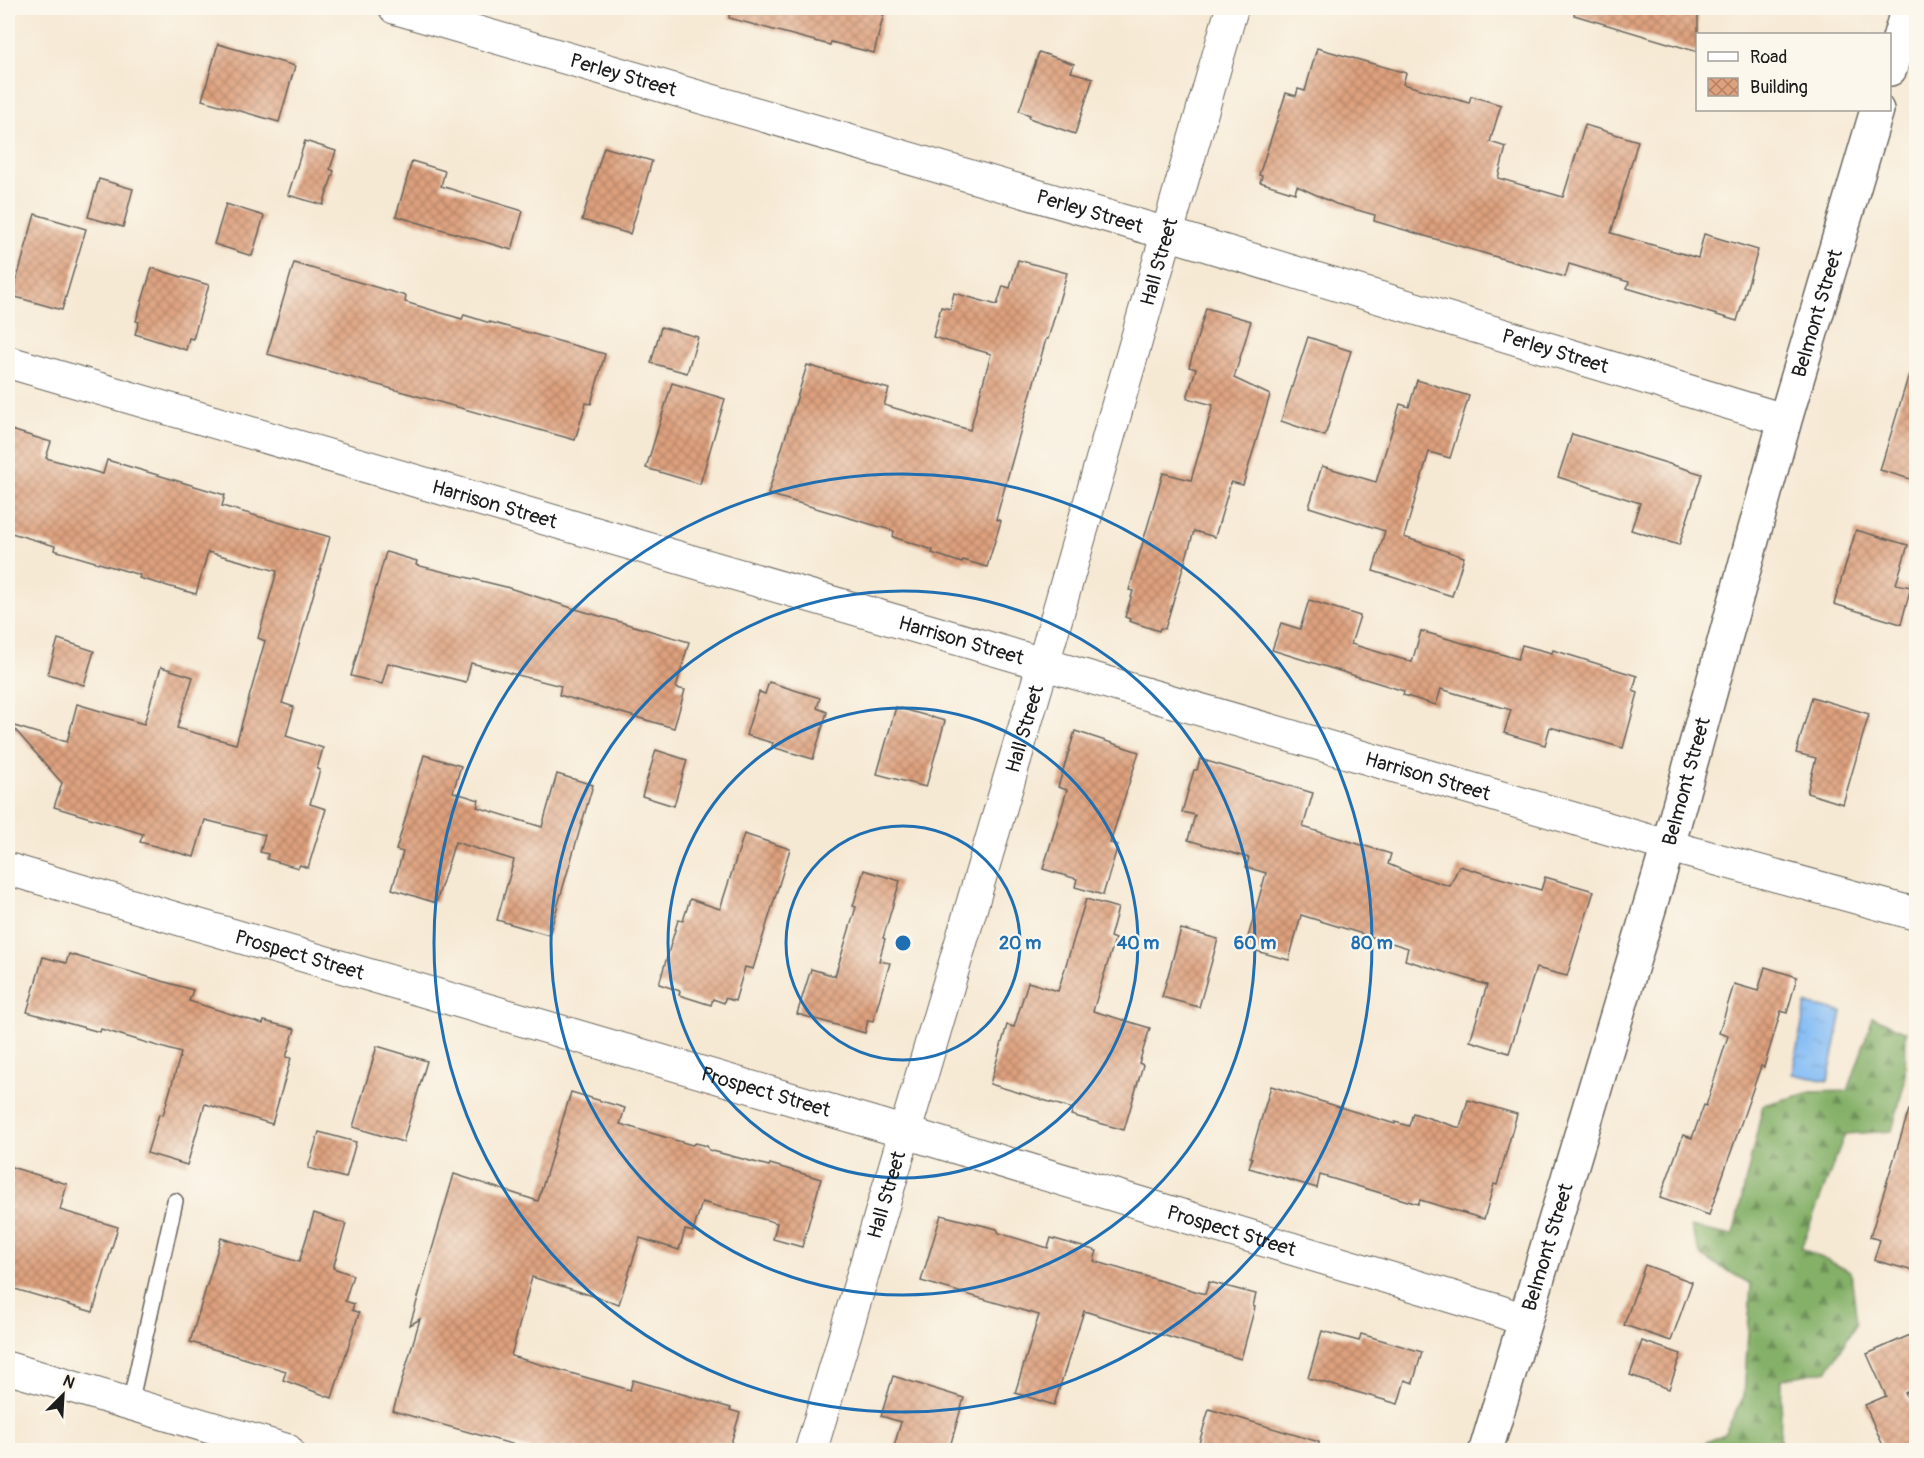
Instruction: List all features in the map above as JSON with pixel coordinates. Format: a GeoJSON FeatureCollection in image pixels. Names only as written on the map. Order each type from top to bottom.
{"type":"FeatureCollection","features":[{"type":"Feature","properties":{"kind":"street","name":"Perley Street"},"geometry":{"type":"LineString","coordinates":[[394,8],[1165,233],[1785,420]]}},
{"type":"Feature","properties":{"kind":"street","name":"Hall Street"},"geometry":{"type":"LineString","coordinates":[[811,1450],[1044,664],[1165,233],[1232,8]]}},
{"type":"Feature","properties":{"kind":"street"},"geometry":{"type":"LineString","coordinates":[[1891,66],[1908,8]]}},
{"type":"Feature","properties":{"kind":"street","name":"Belmont Street"},"geometry":{"type":"LineString","coordinates":[[1486,1450],[1668,846],[1785,420],[1877,111]]}},
{"type":"Feature","properties":{"kind":"street","name":"Harrison Street"},"geometry":{"type":"LineString","coordinates":[[8,362],[1668,846],[1917,914]]}},
{"type":"Feature","properties":{"kind":"street","name":"Prospect Street"},"geometry":{"type":"LineString","coordinates":[[8,869],[904,1132],[1524,1320]]}},
{"type":"Feature","properties":{"kind":"street"},"geometry":{"type":"LineString","coordinates":[[8,1368],[287,1450]]}},
{"type":"Feature","properties":{"kind":"lane"},"geometry":{"type":"LineString","coordinates":[[130,1404],[175,1202]]}},
{"type":"Feature","properties":{"kind":"green space"},"geometry":{"type":"Polygon","coordinates":[[[1873,1017],[1906,1032],[1905,1081],[1892,1131],[1845,1134],[1801,1248],[1851,1272],[1857,1323],[1828,1370],[1782,1379],[1780,1441],[1787,1450],[1690,1450],[1724,1434],[1744,1396],[1751,1284],[1701,1256],[1691,1227],[1733,1236],[1763,1105],[1811,1092],[1848,1091],[1873,1017]]]}},
{"type":"Feature","properties":{"kind":"water"},"geometry":{"type":"Polygon","coordinates":[[[1806,1004],[1842,1012],[1828,1081],[1792,1074],[1806,1004]]]}},
{"type":"Feature","properties":{"kind":"building"},"geometry":{"type":"Polygon","coordinates":[[[730,8],[865,8],[884,13],[874,53],[831,42],[830,45],[729,18],[730,8]]]}},
{"type":"Feature","properties":{"kind":"building"},"geometry":{"type":"Polygon","coordinates":[[[1575,8],[1698,8],[1696,51],[1574,15],[1575,8]]]}},
{"type":"Feature","properties":{"kind":"building"},"geometry":{"type":"Polygon","coordinates":[[[218,44],[295,66],[279,122],[202,100],[218,44]]]}},
{"type":"Feature","properties":{"kind":"building"},"geometry":{"type":"Polygon","coordinates":[[[1317,48],[1406,73],[1403,84],[1469,103],[1471,96],[1501,105],[1490,142],[1506,147],[1498,178],[1563,197],[1585,125],[1638,141],[1611,233],[1698,258],[1704,234],[1758,250],[1737,321],[1627,288],[1629,282],[1569,264],[1565,277],[1374,221],[1375,215],[1336,204],[1297,186],[1295,193],[1260,182],[1262,176],[1259,175],[1286,93],[1296,96],[1298,89],[1305,91],[1317,48]]]}},
{"type":"Feature","properties":{"kind":"building"},"geometry":{"type":"Polygon","coordinates":[[[1039,52],[1074,64],[1071,72],[1093,78],[1075,134],[1029,118],[1030,115],[1019,111],[1039,52]]]}},
{"type":"Feature","properties":{"kind":"building"},"geometry":{"type":"Polygon","coordinates":[[[305,141],[336,151],[330,169],[334,171],[323,205],[288,195],[305,141]]]}},
{"type":"Feature","properties":{"kind":"building"},"geometry":{"type":"Polygon","coordinates":[[[604,147],[652,161],[630,234],[582,220],[604,147]]]}},
{"type":"Feature","properties":{"kind":"building"},"geometry":{"type":"Polygon","coordinates":[[[412,161],[445,171],[441,186],[523,211],[512,250],[396,216],[412,161]]]}},
{"type":"Feature","properties":{"kind":"building"},"geometry":{"type":"Polygon","coordinates":[[[99,179],[133,189],[123,227],[88,217],[99,179]]]}},
{"type":"Feature","properties":{"kind":"building"},"geometry":{"type":"Polygon","coordinates":[[[226,204],[264,216],[252,256],[214,244],[226,204]]]}},
{"type":"Feature","properties":{"kind":"building"},"geometry":{"type":"Polygon","coordinates":[[[35,214],[86,229],[62,310],[12,296],[35,214]]]}},
{"type":"Feature","properties":{"kind":"building"},"geometry":{"type":"Polygon","coordinates":[[[1018,260],[1067,273],[1048,339],[1046,339],[996,519],[1001,521],[987,567],[963,560],[962,563],[932,553],[933,550],[893,537],[894,531],[768,494],[807,365],[889,389],[884,405],[970,430],[991,354],[933,337],[941,307],[950,309],[954,293],[997,305],[1003,286],[1010,288],[1018,260]]]}},
{"type":"Feature","properties":{"kind":"building"},"geometry":{"type":"Polygon","coordinates":[[[294,263],[406,296],[405,302],[462,319],[464,315],[605,354],[591,404],[586,403],[575,440],[267,354],[294,263]]]}},
{"type":"Feature","properties":{"kind":"building"},"geometry":{"type":"Polygon","coordinates":[[[152,268],[209,285],[193,339],[189,338],[186,350],[135,334],[139,322],[136,321],[152,268]]]}},
{"type":"Feature","properties":{"kind":"building"},"geometry":{"type":"Polygon","coordinates":[[[1206,308],[1251,321],[1234,378],[1270,395],[1243,485],[1231,482],[1215,537],[1194,531],[1165,629],[1160,628],[1159,631],[1129,621],[1130,619],[1125,617],[1133,591],[1129,590],[1163,473],[1191,480],[1213,405],[1187,398],[1196,369],[1189,367],[1206,308]]]}},
{"type":"Feature","properties":{"kind":"building"},"geometry":{"type":"Polygon","coordinates":[[[661,327],[698,337],[687,373],[651,363],[661,327]]]}},
{"type":"Feature","properties":{"kind":"building"},"geometry":{"type":"Polygon","coordinates":[[[1308,337],[1351,351],[1325,436],[1281,421],[1308,337]]]}},
{"type":"Feature","properties":{"kind":"building"},"geometry":{"type":"Polygon","coordinates":[[[1909,374],[1917,375],[1917,481],[1880,470],[1909,374]]]}},
{"type":"Feature","properties":{"kind":"building"},"geometry":{"type":"Polygon","coordinates":[[[1417,380],[1469,396],[1450,458],[1429,452],[1404,537],[1464,557],[1452,596],[1373,571],[1385,531],[1309,507],[1322,466],[1376,482],[1400,404],[1409,407],[1417,380]]]}},
{"type":"Feature","properties":{"kind":"building"},"geometry":{"type":"Polygon","coordinates":[[[672,383],[725,399],[700,484],[646,468],[672,383]]]}},
{"type":"Feature","properties":{"kind":"building"},"geometry":{"type":"Polygon","coordinates":[[[8,429],[51,442],[46,458],[103,474],[107,460],[225,495],[222,506],[330,537],[282,703],[294,707],[286,736],[323,748],[317,769],[320,770],[310,804],[326,809],[308,868],[300,865],[298,868],[267,859],[268,854],[260,852],[265,835],[205,820],[194,857],[140,842],[143,834],[54,807],[62,783],[11,725],[67,742],[77,704],[144,724],[161,667],[193,677],[177,728],[236,744],[265,641],[258,638],[277,571],[208,552],[196,594],[54,550],[55,546],[8,532],[8,429]]]}},
{"type":"Feature","properties":{"kind":"building"},"geometry":{"type":"Polygon","coordinates":[[[1572,434],[1702,474],[1679,545],[1631,530],[1640,503],[1558,477],[1572,434]]]}},
{"type":"Feature","properties":{"kind":"building"},"geometry":{"type":"Polygon","coordinates":[[[1856,530],[1908,545],[1896,584],[1911,587],[1901,624],[1834,604],[1856,530]]]}},
{"type":"Feature","properties":{"kind":"building"},"geometry":{"type":"Polygon","coordinates":[[[386,552],[417,561],[416,565],[506,587],[689,642],[676,688],[685,690],[674,728],[559,695],[561,686],[471,663],[466,682],[388,663],[382,684],[351,676],[386,552]]]}},
{"type":"Feature","properties":{"kind":"building"},"geometry":{"type":"Polygon","coordinates":[[[1309,600],[1360,616],[1351,644],[1412,662],[1421,631],[1518,659],[1522,645],[1552,653],[1553,650],[1637,676],[1633,691],[1638,693],[1623,748],[1550,727],[1545,745],[1504,733],[1511,710],[1441,689],[1436,705],[1403,695],[1404,691],[1272,650],[1281,623],[1300,629],[1309,600]]]}},
{"type":"Feature","properties":{"kind":"building"},"geometry":{"type":"Polygon","coordinates":[[[58,639],[94,651],[84,685],[48,674],[58,639]]]}},
{"type":"Feature","properties":{"kind":"building"},"geometry":{"type":"Polygon","coordinates":[[[769,682],[820,698],[817,708],[827,712],[813,759],[772,747],[773,743],[746,735],[759,692],[765,694],[769,682]]]}},
{"type":"Feature","properties":{"kind":"building"},"geometry":{"type":"Polygon","coordinates":[[[1812,697],[1869,714],[1843,804],[1807,793],[1816,758],[1796,753],[1812,697]]]}},
{"type":"Feature","properties":{"kind":"building"},"geometry":{"type":"Polygon","coordinates":[[[896,707],[945,721],[926,787],[877,774],[896,707]]]}},
{"type":"Feature","properties":{"kind":"building"},"geometry":{"type":"Polygon","coordinates":[[[1075,731],[1139,752],[1110,843],[1118,845],[1103,895],[1075,887],[1077,879],[1043,869],[1067,790],[1058,787],[1075,731]]]}},
{"type":"Feature","properties":{"kind":"building"},"geometry":{"type":"Polygon","coordinates":[[[656,750],[687,760],[674,806],[642,796],[656,750]]]}},
{"type":"Feature","properties":{"kind":"building"},"geometry":{"type":"Polygon","coordinates":[[[424,755],[461,766],[453,792],[479,800],[477,807],[542,827],[557,774],[593,785],[549,935],[497,920],[514,860],[455,842],[436,903],[392,889],[403,852],[396,850],[424,755]]]}},
{"type":"Feature","properties":{"kind":"building"},"geometry":{"type":"Polygon","coordinates":[[[1200,759],[1313,793],[1303,827],[1391,854],[1388,864],[1414,875],[1450,886],[1459,866],[1541,890],[1545,877],[1594,891],[1567,976],[1536,968],[1509,1053],[1470,1041],[1487,985],[1405,960],[1408,948],[1301,915],[1289,960],[1245,948],[1266,873],[1246,867],[1249,858],[1188,840],[1195,815],[1182,812],[1194,770],[1197,770],[1200,759]]]}},
{"type":"Feature","properties":{"kind":"building"},"geometry":{"type":"Polygon","coordinates":[[[744,834],[790,849],[753,969],[745,967],[735,1001],[725,998],[724,1003],[713,999],[711,1005],[679,995],[680,991],[659,984],[678,920],[683,921],[690,899],[720,909],[744,834]]]}},
{"type":"Feature","properties":{"kind":"building"},"geometry":{"type":"Polygon","coordinates":[[[864,870],[900,881],[883,938],[885,939],[879,961],[890,963],[873,1021],[868,1020],[865,1033],[797,1014],[811,969],[835,976],[856,907],[853,906],[864,870]]]}},
{"type":"Feature","properties":{"kind":"building"},"geometry":{"type":"Polygon","coordinates":[[[1086,899],[1118,908],[1110,937],[1115,939],[1093,1011],[1150,1028],[1139,1063],[1143,1065],[1124,1130],[1071,1115],[1073,1109],[990,1084],[1007,1025],[1014,1027],[1028,982],[1058,991],[1086,899]]]}},
{"type":"Feature","properties":{"kind":"building"},"geometry":{"type":"Polygon","coordinates":[[[1181,929],[1218,939],[1199,1007],[1162,997],[1181,929]]]}},
{"type":"Feature","properties":{"kind":"building"},"geometry":{"type":"Polygon","coordinates":[[[69,954],[193,990],[189,1001],[263,1024],[264,1021],[295,1029],[286,1057],[291,1058],[272,1124],[205,1104],[187,1165],[147,1153],[159,1114],[163,1115],[181,1053],[101,1029],[100,1032],[27,1012],[43,957],[66,963],[69,954]]]}},
{"type":"Feature","properties":{"kind":"building"},"geometry":{"type":"Polygon","coordinates":[[[1765,967],[1797,977],[1787,1013],[1781,1011],[1764,1067],[1761,1066],[1709,1215],[1660,1198],[1683,1135],[1692,1138],[1704,1105],[1706,1106],[1728,1036],[1719,1033],[1734,984],[1758,991],[1765,967]]]}},
{"type":"Feature","properties":{"kind":"building"},"geometry":{"type":"Polygon","coordinates":[[[377,1046],[427,1061],[403,1142],[353,1127],[377,1046]]]}},
{"type":"Feature","properties":{"kind":"building"},"geometry":{"type":"Polygon","coordinates":[[[1271,1086],[1395,1124],[1395,1122],[1409,1126],[1413,1113],[1460,1128],[1468,1100],[1517,1114],[1497,1185],[1494,1184],[1484,1219],[1420,1200],[1418,1204],[1320,1175],[1317,1188],[1249,1168],[1252,1158],[1250,1157],[1271,1086]]]}},
{"type":"Feature","properties":{"kind":"building"},"geometry":{"type":"Polygon","coordinates":[[[571,1092],[625,1108],[620,1124],[821,1179],[802,1247],[773,1239],[777,1223],[702,1202],[693,1232],[685,1230],[679,1250],[640,1238],[619,1304],[532,1277],[511,1356],[630,1390],[633,1380],[731,1408],[730,1410],[740,1413],[729,1450],[533,1450],[393,1411],[420,1319],[410,1325],[454,1174],[538,1201],[571,1092]]]}},
{"type":"Feature","properties":{"kind":"building"},"geometry":{"type":"Polygon","coordinates":[[[1909,1110],[1917,1112],[1917,1272],[1874,1260],[1880,1240],[1870,1237],[1909,1110]]]}},
{"type":"Feature","properties":{"kind":"building"},"geometry":{"type":"Polygon","coordinates":[[[319,1132],[356,1142],[346,1178],[308,1168],[319,1132]]]}},
{"type":"Feature","properties":{"kind":"building"},"geometry":{"type":"Polygon","coordinates":[[[8,1166],[67,1184],[60,1210],[118,1227],[93,1312],[8,1287],[8,1166]]]}},
{"type":"Feature","properties":{"kind":"building"},"geometry":{"type":"Polygon","coordinates":[[[314,1213],[346,1224],[333,1268],[353,1275],[345,1301],[354,1304],[352,1310],[359,1313],[332,1398],[283,1380],[286,1371],[190,1342],[221,1238],[299,1262],[314,1213]]]}},
{"type":"Feature","properties":{"kind":"building"},"geometry":{"type":"Polygon","coordinates":[[[941,1215],[997,1229],[999,1233],[1048,1248],[1051,1238],[1097,1251],[1094,1261],[1205,1294],[1209,1282],[1256,1294],[1253,1306],[1255,1307],[1241,1359],[1084,1311],[1054,1405],[1015,1393],[1039,1315],[921,1281],[941,1215]]]}},
{"type":"Feature","properties":{"kind":"building"},"geometry":{"type":"Polygon","coordinates":[[[1645,1265],[1692,1282],[1671,1341],[1624,1325],[1645,1265]]]}},
{"type":"Feature","properties":{"kind":"building"},"geometry":{"type":"Polygon","coordinates":[[[1322,1331],[1359,1341],[1361,1334],[1422,1352],[1413,1383],[1405,1380],[1398,1404],[1308,1378],[1322,1331]]]}},
{"type":"Feature","properties":{"kind":"building"},"geometry":{"type":"Polygon","coordinates":[[[1917,1332],[1917,1388],[1905,1393],[1917,1417],[1917,1450],[1885,1450],[1865,1405],[1886,1396],[1867,1354],[1917,1332]]]}},
{"type":"Feature","properties":{"kind":"building"},"geometry":{"type":"Polygon","coordinates":[[[1642,1341],[1681,1354],[1669,1389],[1630,1375],[1642,1341]]]}},
{"type":"Feature","properties":{"kind":"building"},"geometry":{"type":"Polygon","coordinates":[[[893,1376],[964,1398],[949,1450],[893,1450],[901,1422],[881,1416],[893,1376]]]}},
{"type":"Feature","properties":{"kind":"building"},"geometry":{"type":"Polygon","coordinates":[[[1209,1409],[1319,1442],[1318,1450],[1197,1450],[1209,1409]]]}}]}
